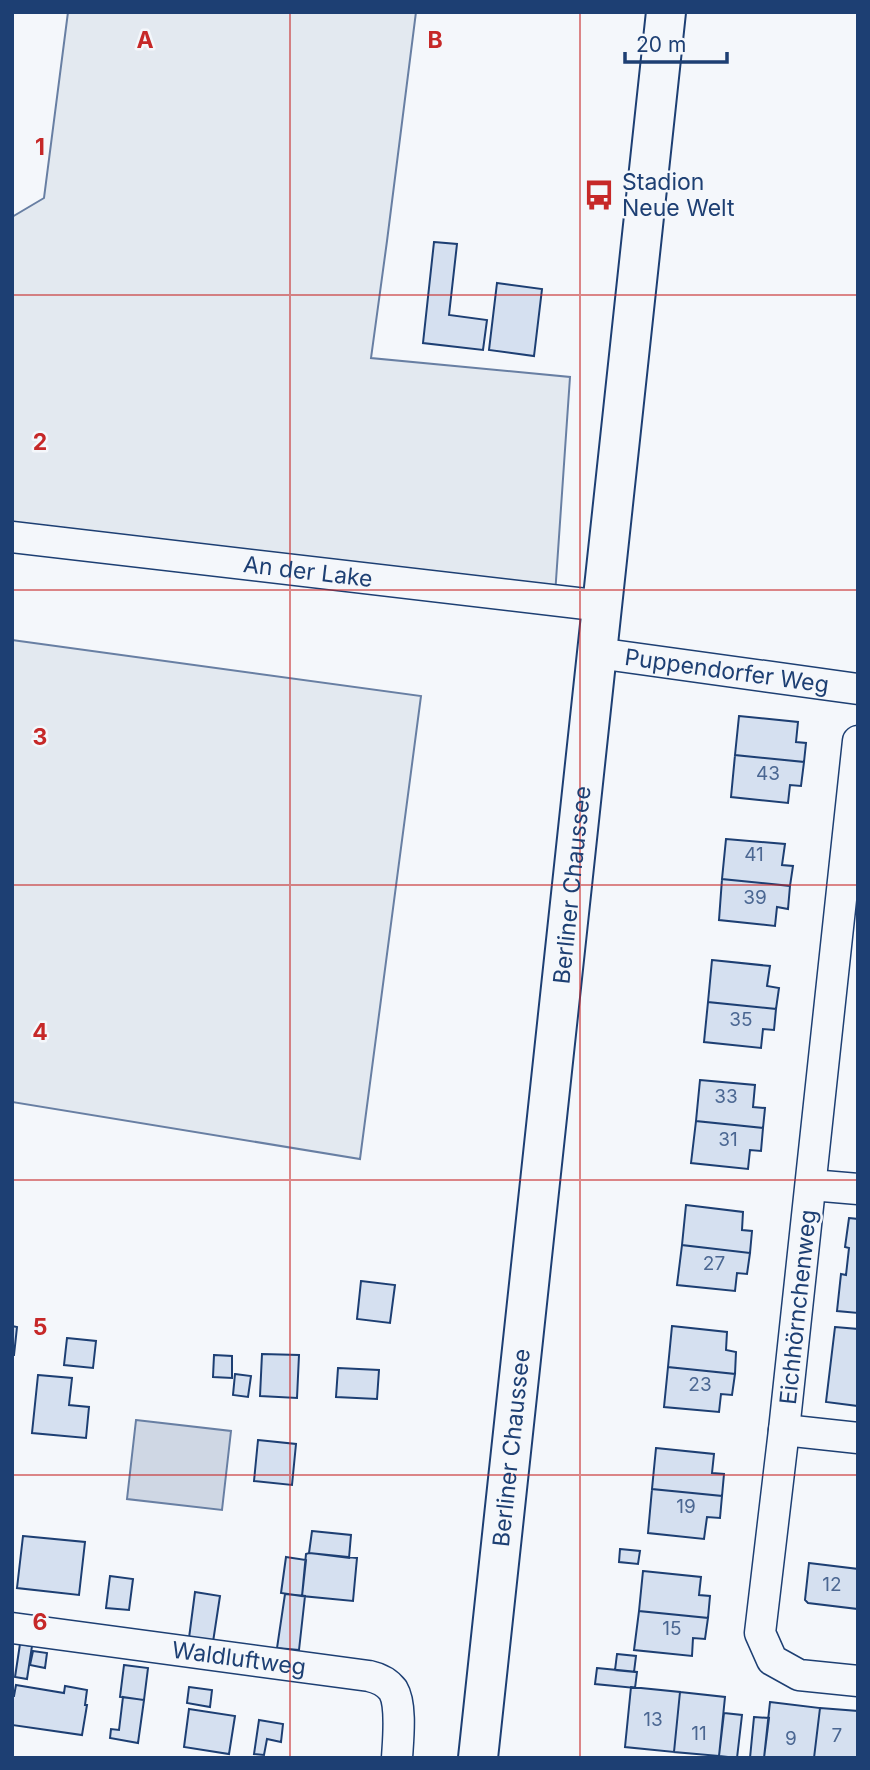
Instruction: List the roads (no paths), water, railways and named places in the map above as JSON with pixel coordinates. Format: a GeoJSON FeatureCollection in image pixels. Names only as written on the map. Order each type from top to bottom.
{"type":"FeatureCollection","features":[{"type":"Feature","properties":{"kind":"main road","name":"Berliner Chaussee"},"geometry":{"type":"LineString","coordinates":[[478,1758],[666,12]]}},
{"type":"Feature","properties":{"kind":"street","name":"An der Lake"},"geometry":{"type":"LineString","coordinates":[[12,537],[603,606]]}},
{"type":"Feature","properties":{"kind":"street","name":"Puppendorfer Weg"},"geometry":{"type":"LineString","coordinates":[[597,653],[858,689]]}},
{"type":"Feature","properties":{"kind":"street","name":"Eichhörnchenweg"},"geometry":{"type":"LineString","coordinates":[[858,741],[846,950],[811,1185],[760,1633],[772,1660],[799,1675],[858,1681]]}},
{"type":"Feature","properties":{"kind":"street","name":"Eichhörnchenweg"},"geometry":{"type":"LineString","coordinates":[[811,1185],[858,1189]]}},
{"type":"Feature","properties":{"kind":"street","name":"Eichhörnchenweg"},"geometry":{"type":"LineString","coordinates":[[784,1430],[858,1438]]}},
{"type":"Feature","properties":{"kind":"street","name":"Waldluftweg"},"geometry":{"type":"LineString","coordinates":[[12,1628],[377,1678],[395,1693],[398,1710],[397,1758]]}},
{"type":"Feature","properties":{"kind":"place","name":"Stadion Neue Welt"},"geometry":{"type":"Point","coordinates":[599,195]}}]}
